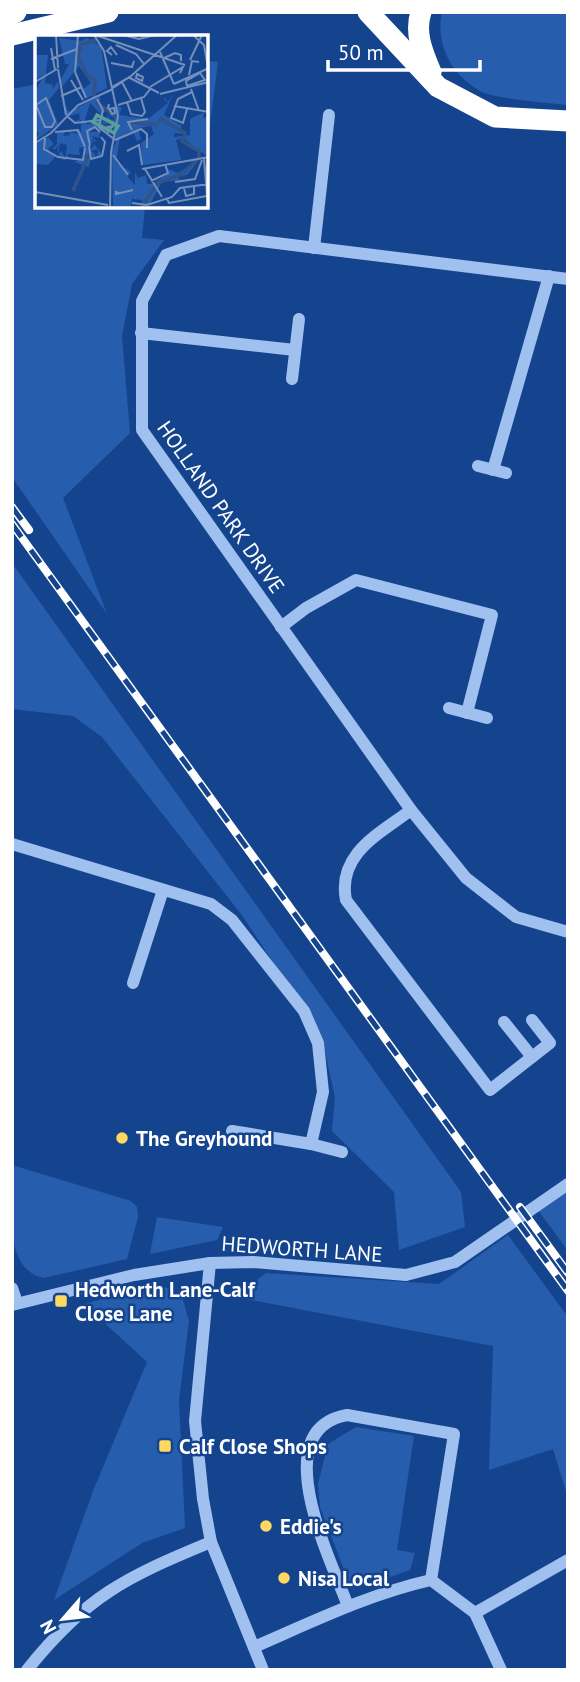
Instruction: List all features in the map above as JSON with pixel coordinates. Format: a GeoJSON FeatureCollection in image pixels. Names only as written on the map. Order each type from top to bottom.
{"type":"FeatureCollection","features":[{"type":"Feature","properties":{"kind":"highway"},"geometry":{"type":"LineString","coordinates":[[12,35],[108,12]]}},
{"type":"Feature","properties":{"kind":"highway"},"geometry":{"type":"LineString","coordinates":[[368,12],[438,87],[495,117],[568,121]]}},
{"type":"Feature","properties":{"kind":"highway"},"geometry":{"type":"LineString","coordinates":[[421,12],[418,22],[421,50],[438,87]]}},
{"type":"Feature","properties":{"kind":"street"},"geometry":{"type":"LineString","coordinates":[[314,248],[329,115]]}},
{"type":"Feature","properties":{"kind":"street","name":"HOLLAND PARK DRIVE"},"geometry":{"type":"LineString","coordinates":[[568,279],[219,236],[166,255],[142,301],[141,333],[142,430],[411,810],[466,878],[516,917],[568,932]]}},
{"type":"Feature","properties":{"kind":"street"},"geometry":{"type":"LineString","coordinates":[[478,466],[499,472],[549,276]]}},
{"type":"Feature","properties":{"kind":"street"},"geometry":{"type":"LineString","coordinates":[[292,379],[299,319]]}},
{"type":"Feature","properties":{"kind":"street"},"geometry":{"type":"LineString","coordinates":[[141,333],[295,350]]}},
{"type":"Feature","properties":{"kind":"street"},"geometry":{"type":"LineString","coordinates":[[281,627],[306,608],[356,580],[492,615],[467,713]]}},
{"type":"Feature","properties":{"kind":"street"},"geometry":{"type":"LineString","coordinates":[[449,708],[488,718]]}},
{"type":"Feature","properties":{"kind":"street"},"geometry":{"type":"LineString","coordinates":[[411,810],[349,861],[343,884],[346,900],[490,1090],[550,1043],[532,1020]]}},
{"type":"Feature","properties":{"kind":"street"},"geometry":{"type":"LineString","coordinates":[[12,844],[211,904],[232,920],[304,1011],[318,1043],[323,1092],[311,1144]]}},
{"type":"Feature","properties":{"kind":"street"},"geometry":{"type":"LineString","coordinates":[[133,983],[163,890]]}},
{"type":"Feature","properties":{"kind":"street"},"geometry":{"type":"LineString","coordinates":[[504,1022],[532,1057]]}},
{"type":"Feature","properties":{"kind":"street"},"geometry":{"type":"LineString","coordinates":[[232,1131],[342,1152]]}},
{"type":"Feature","properties":{"kind":"street","name":"HEDWORTH LANE"},"geometry":{"type":"LineString","coordinates":[[15,1304],[134,1275],[209,1262],[253,1262],[406,1275],[455,1262],[568,1184]]}},
{"type":"Feature","properties":{"kind":"street"},"geometry":{"type":"LineString","coordinates":[[209,1262],[195,1421],[202,1499],[211,1542],[263,1670]]}},
{"type":"Feature","properties":{"kind":"street"},"geometry":{"type":"LineString","coordinates":[[12,1287],[15,1304]]}},
{"type":"Feature","properties":{"kind":"street"},"geometry":{"type":"LineString","coordinates":[[348,1606],[309,1503],[306,1483],[312,1439],[332,1418],[347,1415],[454,1434],[431,1580]]}},
{"type":"Feature","properties":{"kind":"street"},"geometry":{"type":"LineString","coordinates":[[27,1670],[57,1631],[97,1596],[144,1569],[211,1542]]}},
{"type":"Feature","properties":{"kind":"street"},"geometry":{"type":"LineString","coordinates":[[475,1613],[568,1560]]}},
{"type":"Feature","properties":{"kind":"street"},"geometry":{"type":"LineString","coordinates":[[254,1647],[348,1606],[400,1587],[431,1580],[475,1613],[500,1670]]}},
{"type":"Feature","properties":{"kind":"shaded area"},"geometry":{"type":"Polygon","coordinates":[[[442,12],[568,12],[568,105],[499,97],[482,92],[471,85],[454,68],[444,48],[440,24],[442,12]]]}},
{"type":"Feature","properties":{"kind":"shaded area"},"geometry":{"type":"Polygon","coordinates":[[[208,61],[218,62],[208,140],[208,61]]]}},
{"type":"Feature","properties":{"kind":"shaded area"},"geometry":{"type":"Polygon","coordinates":[[[35,84],[35,208],[145,208],[142,238],[164,240],[132,284],[122,336],[130,433],[63,498],[107,614],[12,477],[12,89],[35,84]]]}},
{"type":"Feature","properties":{"kind":"shaded area"},"geometry":{"type":"Polygon","coordinates":[[[12,563],[461,1192],[465,1227],[399,1250],[394,1192],[332,1131],[335,1097],[321,1034],[241,914],[102,737],[73,716],[12,709],[12,563]]]}},
{"type":"Feature","properties":{"kind":"shaded area"},"geometry":{"type":"Polygon","coordinates":[[[12,1165],[131,1201],[137,1207],[138,1217],[127,1259],[44,1278],[30,1272],[15,1247],[12,1230],[12,1165]]]}},
{"type":"Feature","properties":{"kind":"shaded area"},"geometry":{"type":"Polygon","coordinates":[[[568,1184],[568,1251],[535,1206],[568,1184]]]}},
{"type":"Feature","properties":{"kind":"shaded area"},"geometry":{"type":"Polygon","coordinates":[[[157,1217],[223,1227],[217,1240],[150,1254],[157,1217]]]}},
{"type":"Feature","properties":{"kind":"shaded area"},"geometry":{"type":"Polygon","coordinates":[[[508,1235],[568,1317],[568,1498],[553,1449],[489,1470],[493,1346],[235,1297],[266,1273],[439,1284],[508,1235]]]}},
{"type":"Feature","properties":{"kind":"shaded area"},"geometry":{"type":"Polygon","coordinates":[[[155,1285],[172,1289],[183,1300],[189,1321],[179,1401],[185,1528],[142,1543],[54,1600],[93,1491],[147,1362],[84,1304],[155,1285]]]}},
{"type":"Feature","properties":{"kind":"shaded area"},"geometry":{"type":"Polygon","coordinates":[[[356,1427],[414,1436],[397,1550],[415,1553],[410,1570],[359,1588],[350,1585],[320,1507],[318,1484],[328,1444],[356,1427]]]}},
{"type":"Feature","properties":{"kind":"railway"},"geometry":{"type":"LineString","coordinates":[[12,507],[29,530]]}},
{"type":"Feature","properties":{"kind":"railway"},"geometry":{"type":"LineString","coordinates":[[12,524],[568,1291]]}},
{"type":"Feature","properties":{"kind":"railway"},"geometry":{"type":"LineString","coordinates":[[520,1207],[568,1273]]}},
{"type":"Feature","properties":{"kind":"place","name":"The Greyhound"},"geometry":{"type":"Point","coordinates":[122,1138]}},
{"type":"Feature","properties":{"kind":"place","name":"Hedworth Lane-Calf Close Lane"},"geometry":{"type":"Point","coordinates":[61,1301]}},
{"type":"Feature","properties":{"kind":"place","name":"Calf Close Shops"},"geometry":{"type":"Point","coordinates":[165,1446]}},
{"type":"Feature","properties":{"kind":"place","name":"Eddie's"},"geometry":{"type":"Point","coordinates":[266,1526]}},
{"type":"Feature","properties":{"kind":"place","name":"Nisa Local"},"geometry":{"type":"Point","coordinates":[284,1578]}}]}
